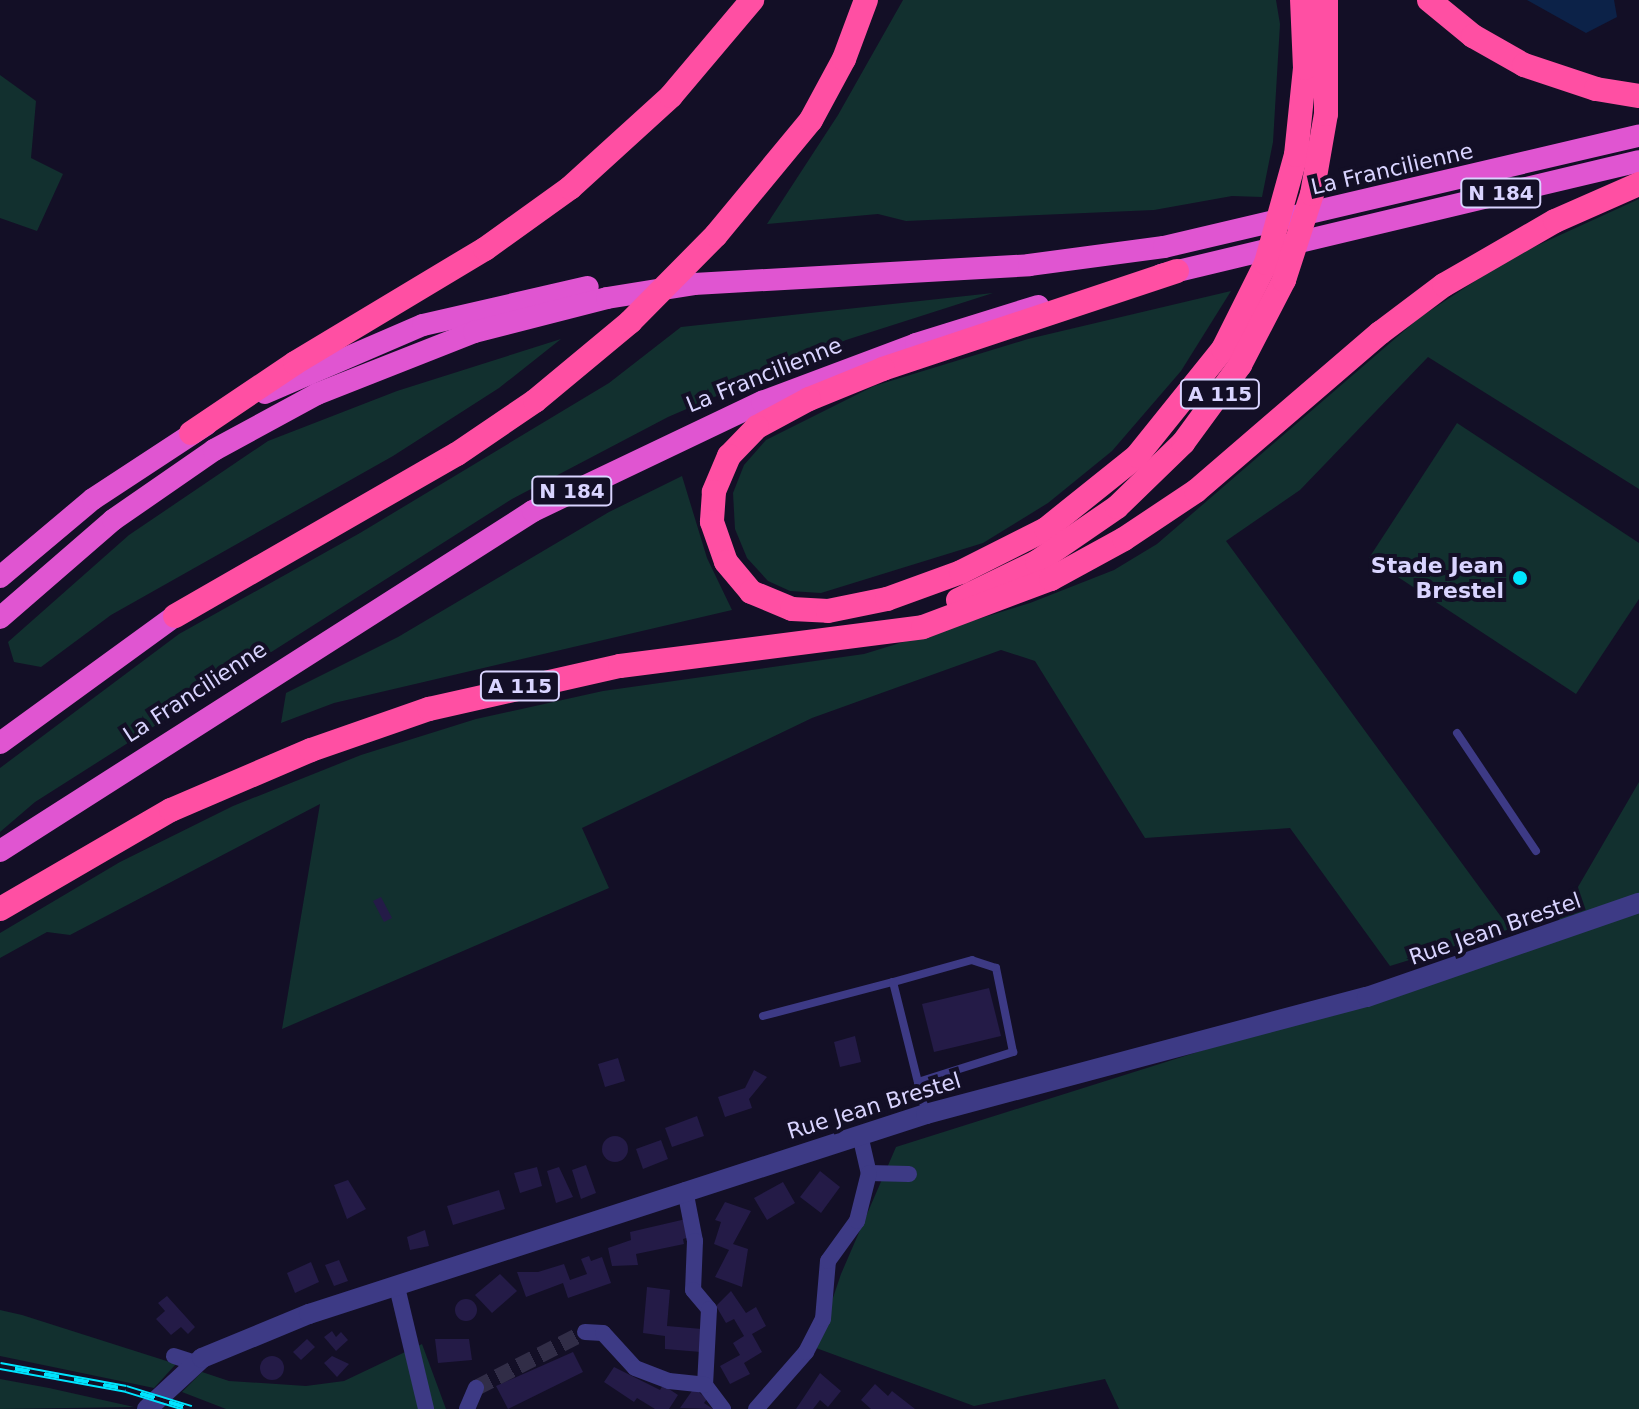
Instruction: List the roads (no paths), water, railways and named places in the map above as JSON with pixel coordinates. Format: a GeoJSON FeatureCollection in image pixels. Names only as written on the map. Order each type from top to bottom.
{"type":"FeatureCollection","features":[{"type":"Feature","properties":{"kind":"highway"},"geometry":{"type":"LineString","coordinates":[[0,577],[93,499],[295,363],[485,249],[570,188],[671,96],[752,0]]}},
{"type":"Feature","properties":{"kind":"highway"},"geometry":{"type":"LineString","coordinates":[[0,743],[175,616],[457,454],[605,344],[729,221],[811,120],[844,59],[866,0]]}},
{"type":"Feature","properties":{"kind":"highway"},"geometry":{"type":"LineString","coordinates":[[1177,271],[883,369],[809,399],[757,427],[729,456],[714,492],[712,522],[726,562],[751,592],[792,609],[828,611],[887,599],[961,572],[1046,529],[1137,456],[1223,349],[1266,263],[1296,155],[1305,68],[1302,0]]}},
{"type":"Feature","properties":{"kind":"highway","name":"A 115"},"geometry":{"type":"LineString","coordinates":[[0,909],[171,810],[400,718],[620,666],[886,629],[901,618],[1009,578],[1089,529],[1159,468],[1223,391],[1271,309],[1312,194],[1326,114],[1326,0]]}},
{"type":"Feature","properties":{"kind":"highway"},"geometry":{"type":"LineString","coordinates":[[1429,0],[1473,36],[1524,65],[1596,89],[1639,96]]}},
{"type":"Feature","properties":{"kind":"highway","name":"La Francilienne"},"geometry":{"type":"LineString","coordinates":[[0,618],[65,559],[164,483],[271,418],[390,362],[474,332],[607,298],[729,280],[1029,265],[1220,236],[1639,136]]}},
{"type":"Feature","properties":{"kind":"highway","name":"La Francilienne"},"geometry":{"type":"LineString","coordinates":[[0,851],[465,550],[589,482],[845,369],[988,320],[1177,271],[1639,161]]}},
{"type":"Feature","properties":{"kind":"highway"},"geometry":{"type":"LineString","coordinates":[[886,629],[923,627],[975,611],[1051,579],[1124,539],[1224,469],[1380,333],[1444,285],[1555,221],[1639,184]]}},
{"type":"Feature","properties":{"kind":"highway"},"geometry":{"type":"LineString","coordinates":[[191,433],[330,361],[465,312],[661,277],[849,274]]}},
{"type":"Feature","properties":{"kind":"street","name":"Rue Jean Brestel"},"geometry":{"type":"LineString","coordinates":[[147,1409],[184,1363],[267,1329],[685,1190],[926,1114],[1367,997],[1639,903]]}},
{"type":"Feature","properties":{"kind":"street"},"geometry":{"type":"LineString","coordinates":[[756,1409],[806,1352],[823,1319],[828,1261],[857,1221],[869,1173],[860,1135]]}},
{"type":"Feature","properties":{"kind":"street"},"geometry":{"type":"LineString","coordinates":[[869,1173],[909,1174]]}},
{"type":"Feature","properties":{"kind":"street"},"geometry":{"type":"LineString","coordinates":[[685,1190],[695,1241],[693,1290],[709,1309],[705,1385],[723,1409]]}},
{"type":"Feature","properties":{"kind":"street"},"geometry":{"type":"LineString","coordinates":[[397,1287],[426,1409]]}},
{"type":"Feature","properties":{"kind":"street"},"geometry":{"type":"LineString","coordinates":[[585,1332],[603,1333],[635,1368],[669,1381],[705,1385]]}},
{"type":"Feature","properties":{"kind":"street"},"geometry":{"type":"LineString","coordinates":[[467,1409],[476,1388]]}},
{"type":"Feature","properties":{"kind":"lane"},"geometry":{"type":"LineString","coordinates":[[1457,733],[1536,851]]}},
{"type":"Feature","properties":{"kind":"lane"},"geometry":{"type":"LineString","coordinates":[[763,1016],[972,960],[996,968],[1013,1052],[918,1082]]}},
{"type":"Feature","properties":{"kind":"lane"},"geometry":{"type":"LineString","coordinates":[[893,982],[926,1114]]}},
{"type":"Feature","properties":{"kind":"water"},"geometry":{"type":"Polygon","coordinates":[[[1527,0],[1614,0],[1617,17],[1586,33],[1527,0]]]}},
{"type":"Feature","properties":{"kind":"tunnel"},"geometry":{"type":"LineString","coordinates":[[476,1388],[585,1332]]}},
{"type":"Feature","properties":{"kind":"railway"},"geometry":{"type":"LineString","coordinates":[[0,1366],[126,1389],[191,1409]]}},
{"type":"Feature","properties":{"kind":"place","name":"Stade Jean Brestel"},"geometry":{"type":"Point","coordinates":[1520,578]}}]}
